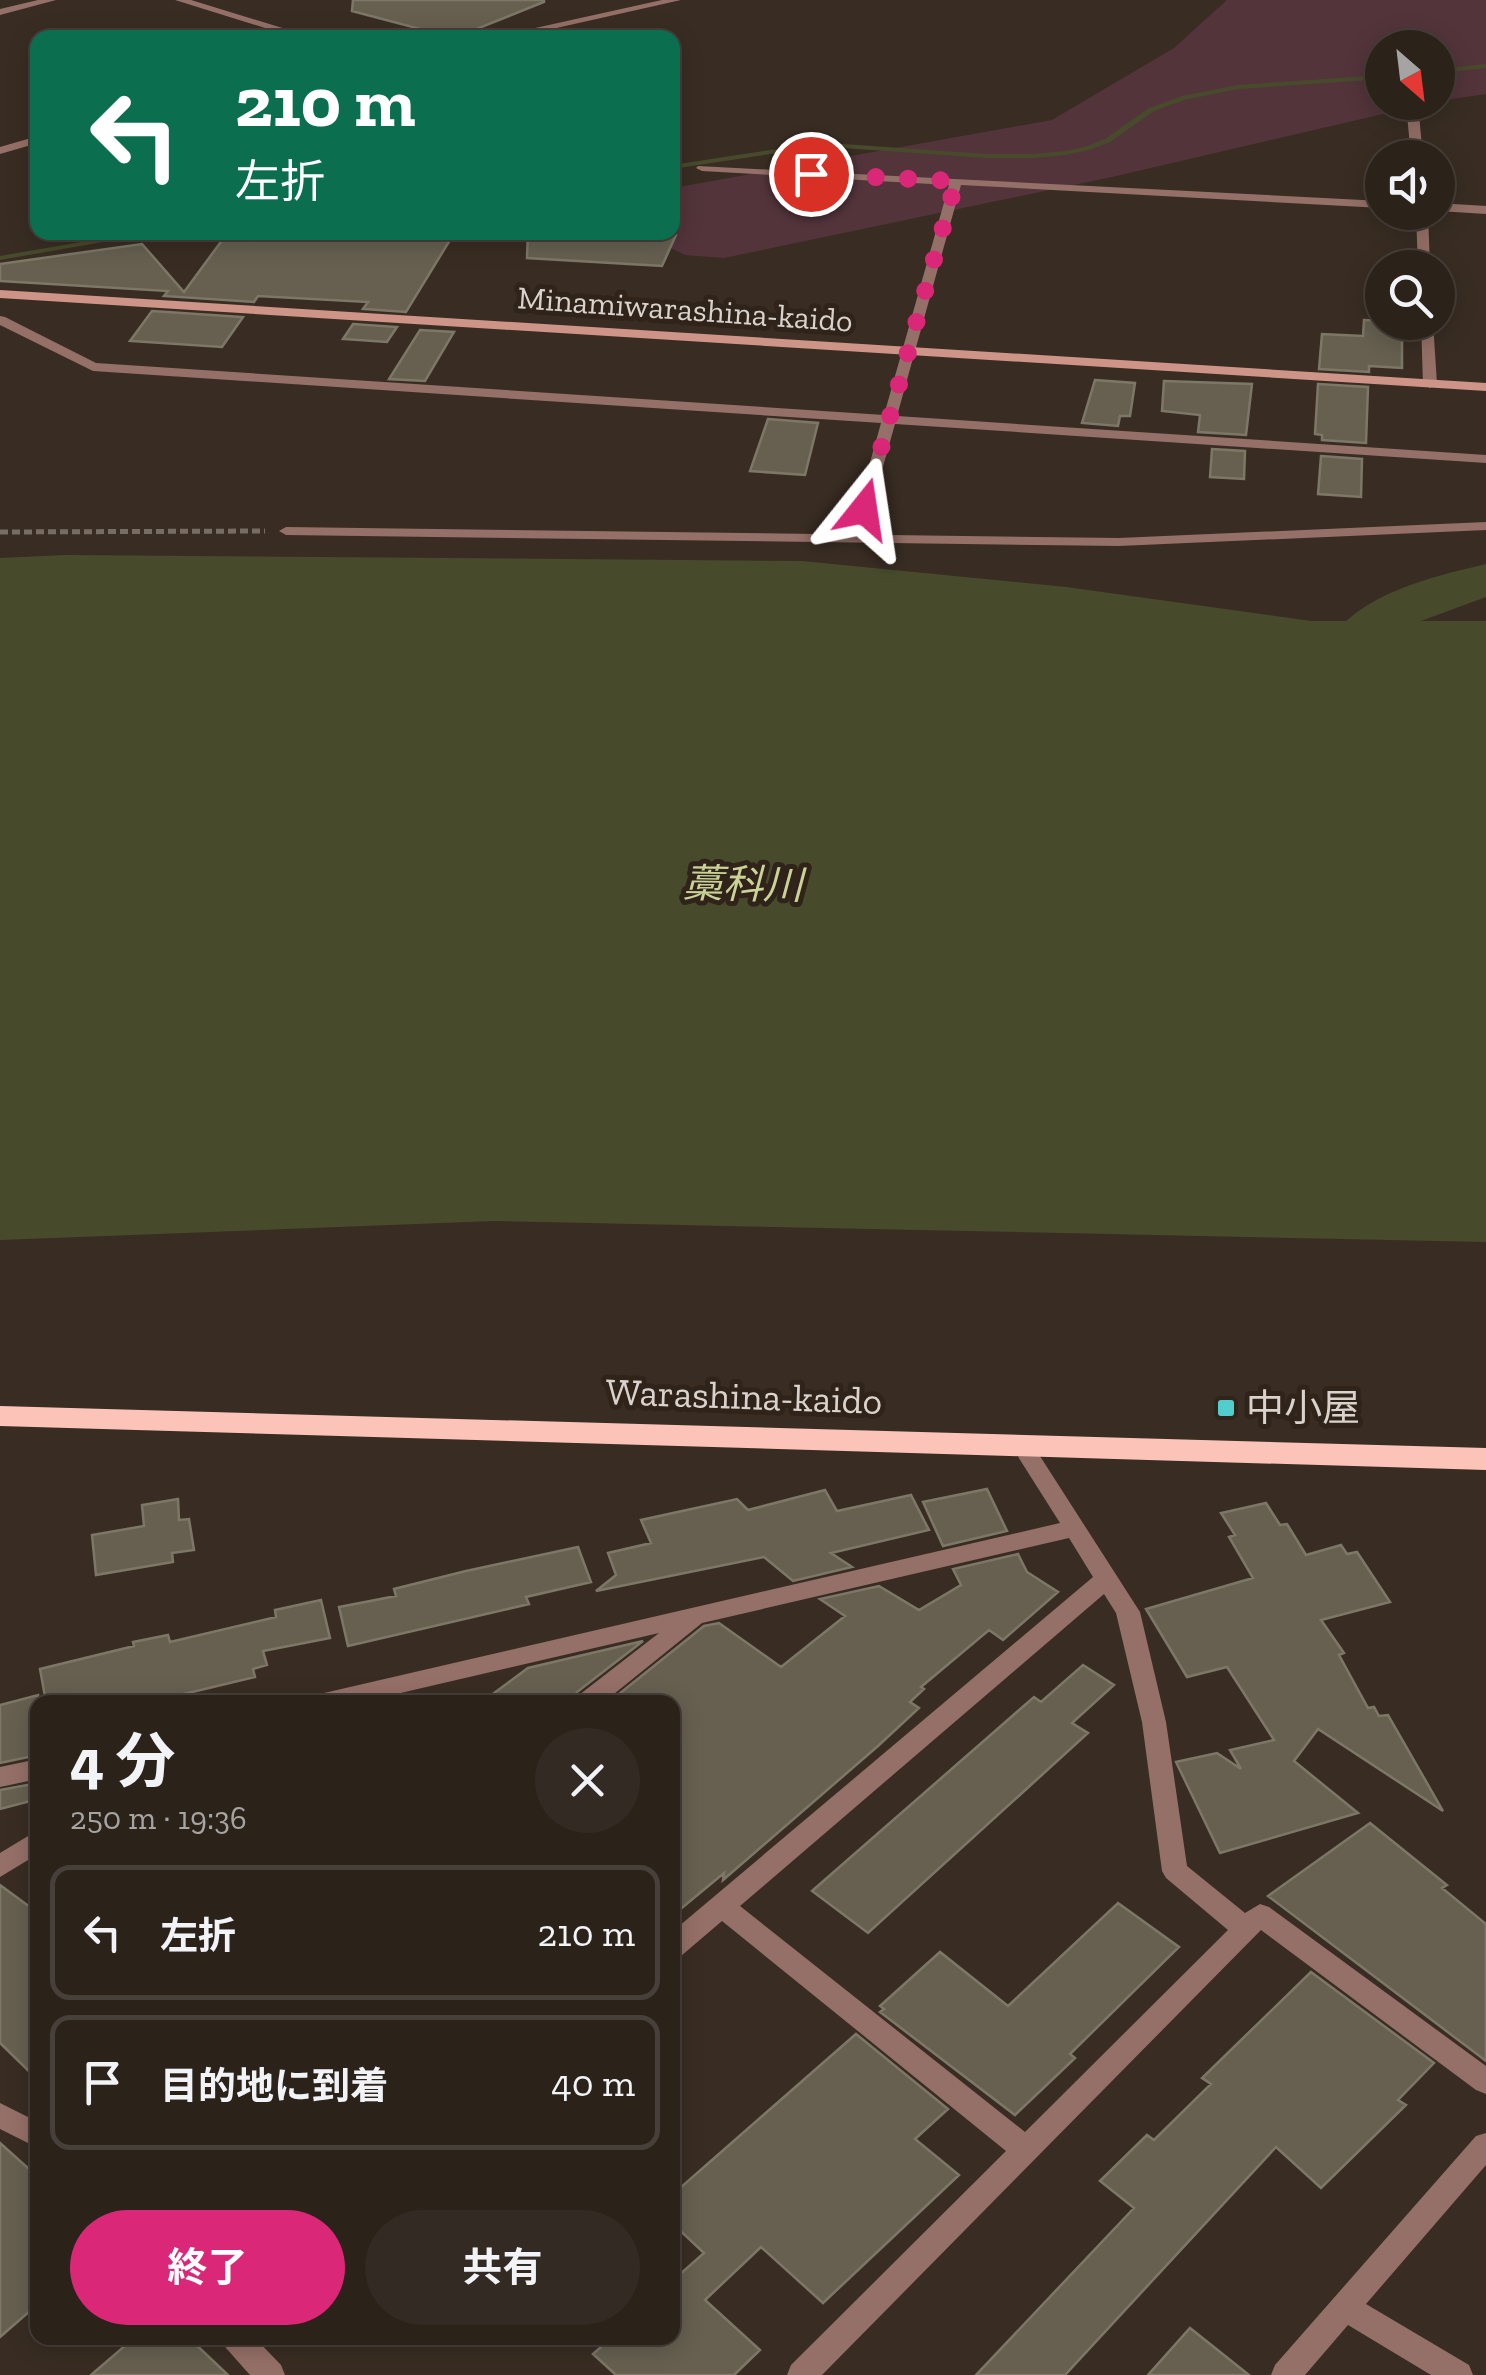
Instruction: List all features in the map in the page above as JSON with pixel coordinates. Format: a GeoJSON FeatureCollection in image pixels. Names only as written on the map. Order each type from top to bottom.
{"type":"FeatureCollection","features":[{"type":"Feature","properties":{"kind":"highway","name":"Warashina-kaido"},"geometry":{"type":"LineString","coordinates":[[0,1416],[1486,1459]]}},
{"type":"Feature","properties":{"kind":"main road","name":"Minamiwarashina-kaido"},"geometry":{"type":"LineString","coordinates":[[0,294],[1486,387]]}},
{"type":"Feature","properties":{"kind":"street"},"geometry":{"type":"LineString","coordinates":[[0,12],[51,0]]}},
{"type":"Feature","properties":{"kind":"street"},"geometry":{"type":"LineString","coordinates":[[180,0],[283,30]]}},
{"type":"Feature","properties":{"kind":"street"},"geometry":{"type":"LineString","coordinates":[[533,30],[676,0]]}},
{"type":"Feature","properties":{"kind":"street"},"geometry":{"type":"LineString","coordinates":[[0,151],[30,142]]}},
{"type":"Feature","properties":{"kind":"street"},"geometry":{"type":"LineString","coordinates":[[702,168],[1365,203]]}},
{"type":"Feature","properties":{"kind":"street"},"geometry":{"type":"LineString","coordinates":[[864,509],[956,181]]}},
{"type":"Feature","properties":{"kind":"street"},"geometry":{"type":"LineString","coordinates":[[1455,208],[1486,210]]}},
{"type":"Feature","properties":{"kind":"street"},"geometry":{"type":"LineString","coordinates":[[0,320],[93,367],[1486,459]]}},
{"type":"Feature","properties":{"kind":"street"},"geometry":{"type":"LineString","coordinates":[[1428,340],[1430,384]]}},
{"type":"Feature","properties":{"kind":"street"},"geometry":{"type":"LineString","coordinates":[[286,531],[1119,542],[1486,526]]}},
{"type":"Feature","properties":{"kind":"street"},"geometry":{"type":"LineString","coordinates":[[1021,1444],[1128,1612],[1154,1722],[1175,1872],[1246,1928]]}},
{"type":"Feature","properties":{"kind":"street"},"geometry":{"type":"LineString","coordinates":[[354,1695],[1076,1528]]}},
{"type":"Feature","properties":{"kind":"street"},"geometry":{"type":"LineString","coordinates":[[680,1941],[1106,1578]]}},
{"type":"Feature","properties":{"kind":"street"},"geometry":{"type":"LineString","coordinates":[[597,1695],[697,1616]]}},
{"type":"Feature","properties":{"kind":"street"},"geometry":{"type":"LineString","coordinates":[[0,1777],[30,1771]]}},
{"type":"Feature","properties":{"kind":"street"},"geometry":{"type":"LineString","coordinates":[[0,1868],[30,1846]]}},
{"type":"Feature","properties":{"kind":"street"},"geometry":{"type":"LineString","coordinates":[[723,1906],[1026,2150]]}},
{"type":"Feature","properties":{"kind":"street"},"geometry":{"type":"LineString","coordinates":[[802,2375],[1260,1915],[1486,2082]]}},
{"type":"Feature","properties":{"kind":"street"},"geometry":{"type":"LineString","coordinates":[[0,2115],[30,2132]]}},
{"type":"Feature","properties":{"kind":"street"},"geometry":{"type":"LineString","coordinates":[[1286,2375],[1486,2145]]}},
{"type":"Feature","properties":{"kind":"street"},"geometry":{"type":"LineString","coordinates":[[1345,2307],[1458,2375]]}},
{"type":"Feature","properties":{"kind":"street"},"geometry":{"type":"LineString","coordinates":[[242,2345],[270,2375]]}},
{"type":"Feature","properties":{"kind":"path"},"geometry":{"type":"LineString","coordinates":[[0,532],[286,531]]}},
{"type":"Feature","properties":{"kind":"shaded area"},"geometry":{"type":"Polygon","coordinates":[[[1227,0],[1486,0],[1486,94],[1455,99],[1455,30],[1365,30],[1365,118],[1112,177],[724,258],[685,255],[655,240],[680,240],[680,187],[1052,120],[1174,48],[1227,0]]]}},
{"type":"Feature","properties":{"kind":"water","name":"藁科川"},"geometry":{"type":"Polygon","coordinates":[[[66,555],[802,561],[1066,587],[1311,621],[1486,621],[1486,1242],[493,1221],[0,1240],[0,558],[66,555]]]}},
{"type":"Feature","properties":{"kind":"building"},"geometry":{"type":"Polygon","coordinates":[[[353,0],[544,0],[474,30],[424,30],[352,11],[353,0]]]}},
{"type":"Feature","properties":{"kind":"building"},"geometry":{"type":"Polygon","coordinates":[[[222,240],[450,240],[406,312],[363,309],[368,302],[258,296],[254,302],[164,296],[168,291],[0,281],[0,264],[142,244],[184,292],[222,240]]]}},
{"type":"Feature","properties":{"kind":"building"},"geometry":{"type":"Polygon","coordinates":[[[528,240],[674,240],[662,266],[527,258],[528,240]]]}},
{"type":"Feature","properties":{"kind":"building"},"geometry":{"type":"Polygon","coordinates":[[[152,311],[243,317],[222,347],[130,341],[152,311]]]}},
{"type":"Feature","properties":{"kind":"building"},"geometry":{"type":"Polygon","coordinates":[[[1365,320],[1365,340],[1402,340],[1402,368],[1369,366],[1369,372],[1319,369],[1322,334],[1363,336],[1365,320]]]}},
{"type":"Feature","properties":{"kind":"building"},"geometry":{"type":"Polygon","coordinates":[[[353,324],[397,327],[387,342],[343,339],[353,324]]]}},
{"type":"Feature","properties":{"kind":"building"},"geometry":{"type":"Polygon","coordinates":[[[420,330],[454,332],[425,381],[389,379],[420,330]]]}},
{"type":"Feature","properties":{"kind":"building"},"geometry":{"type":"Polygon","coordinates":[[[1095,380],[1135,383],[1130,416],[1120,416],[1118,426],[1082,423],[1095,380]]]}},
{"type":"Feature","properties":{"kind":"building"},"geometry":{"type":"Polygon","coordinates":[[[1164,381],[1252,384],[1246,435],[1198,432],[1200,415],[1162,411],[1164,381]]]}},
{"type":"Feature","properties":{"kind":"building"},"geometry":{"type":"Polygon","coordinates":[[[1318,384],[1368,387],[1366,443],[1322,440],[1322,435],[1315,434],[1318,384]]]}},
{"type":"Feature","properties":{"kind":"building"},"geometry":{"type":"Polygon","coordinates":[[[768,419],[818,423],[805,475],[750,471],[768,419]]]}},
{"type":"Feature","properties":{"kind":"building"},"geometry":{"type":"Polygon","coordinates":[[[1212,449],[1245,451],[1244,479],[1210,477],[1212,449]]]}},
{"type":"Feature","properties":{"kind":"building"},"geometry":{"type":"Polygon","coordinates":[[[1321,456],[1362,459],[1361,497],[1318,494],[1321,456]]]}},
{"type":"Feature","properties":{"kind":"building"},"geometry":{"type":"Polygon","coordinates":[[[987,1489],[1007,1531],[943,1546],[923,1502],[987,1489]]]}},
{"type":"Feature","properties":{"kind":"building"},"geometry":{"type":"Polygon","coordinates":[[[825,1490],[837,1511],[911,1495],[929,1530],[831,1553],[852,1567],[793,1581],[764,1557],[596,1591],[616,1575],[608,1553],[651,1543],[641,1520],[737,1499],[748,1510],[825,1490]]]}},
{"type":"Feature","properties":{"kind":"building"},"geometry":{"type":"Polygon","coordinates":[[[178,1499],[179,1520],[189,1519],[194,1550],[172,1553],[173,1562],[96,1575],[92,1535],[144,1526],[142,1505],[178,1499]]]}},
{"type":"Feature","properties":{"kind":"building"},"geometry":{"type":"Polygon","coordinates":[[[1266,1503],[1280,1525],[1287,1524],[1306,1555],[1341,1545],[1347,1554],[1357,1552],[1390,1602],[1321,1620],[1344,1653],[1339,1655],[1368,1708],[1374,1707],[1379,1716],[1388,1715],[1443,1811],[1318,1729],[1294,1761],[1358,1813],[1220,1853],[1176,1762],[1217,1753],[1241,1769],[1230,1750],[1274,1740],[1227,1667],[1187,1677],[1146,1609],[1253,1578],[1229,1537],[1235,1535],[1221,1513],[1266,1503]]]}},
{"type":"Feature","properties":{"kind":"building"},"geometry":{"type":"Polygon","coordinates":[[[578,1547],[591,1582],[526,1597],[529,1604],[348,1646],[339,1607],[396,1596],[394,1589],[578,1547]]]}},
{"type":"Feature","properties":{"kind":"building"},"geometry":{"type":"Polygon","coordinates":[[[1018,1554],[1027,1572],[1058,1592],[1003,1640],[989,1630],[921,1687],[924,1689],[910,1702],[919,1708],[878,1746],[723,1880],[724,1873],[680,1909],[680,1695],[618,1695],[704,1626],[719,1623],[781,1667],[845,1616],[820,1599],[879,1586],[919,1610],[961,1585],[953,1569],[1018,1554]]]}},
{"type":"Feature","properties":{"kind":"building"},"geometry":{"type":"Polygon","coordinates":[[[321,1600],[330,1638],[263,1651],[267,1665],[253,1669],[255,1677],[184,1695],[45,1695],[40,1669],[134,1646],[133,1642],[168,1635],[170,1642],[276,1617],[275,1610],[321,1600]]]}},
{"type":"Feature","properties":{"kind":"building"},"geometry":{"type":"Polygon","coordinates":[[[643,1641],[576,1695],[491,1695],[528,1668],[643,1641]]]}},
{"type":"Feature","properties":{"kind":"building"},"geometry":{"type":"Polygon","coordinates":[[[1083,1665],[1114,1685],[1072,1723],[1088,1733],[868,1933],[812,1891],[1034,1697],[1041,1702],[1083,1665]]]}},
{"type":"Feature","properties":{"kind":"building"},"geometry":{"type":"Polygon","coordinates":[[[30,1697],[30,1757],[0,1763],[0,1705],[30,1697]]]}},
{"type":"Feature","properties":{"kind":"building"},"geometry":{"type":"Polygon","coordinates":[[[30,1784],[30,1801],[0,1809],[0,1790],[30,1784]]]}},
{"type":"Feature","properties":{"kind":"building"},"geometry":{"type":"Polygon","coordinates":[[[1370,1823],[1447,1885],[1442,1888],[1486,1924],[1486,2061],[1268,1896],[1370,1823]]]}},
{"type":"Feature","properties":{"kind":"building"},"geometry":{"type":"Polygon","coordinates":[[[0,1885],[30,1907],[30,2072],[0,2043],[0,1885]]]}},
{"type":"Feature","properties":{"kind":"building"},"geometry":{"type":"Polygon","coordinates":[[[1118,1903],[1179,1947],[1070,2054],[1075,2058],[1015,2115],[880,2012],[884,2009],[880,2006],[940,1952],[1008,2006],[1118,1903]]]}},
{"type":"Feature","properties":{"kind":"building"},"geometry":{"type":"Polygon","coordinates":[[[1311,1972],[1434,2063],[1398,2100],[1406,2105],[1321,2188],[1276,2147],[1065,2375],[976,2375],[1134,2208],[1100,2181],[1147,2135],[1154,2140],[1211,2084],[1202,2078],[1311,1972]]]}},
{"type":"Feature","properties":{"kind":"building"},"geometry":{"type":"Polygon","coordinates":[[[856,2034],[948,2109],[915,2139],[959,2175],[823,2303],[761,2247],[705,2300],[760,2350],[734,2375],[616,2375],[593,2354],[603,2345],[680,2345],[680,2274],[704,2253],[680,2230],[680,2188],[856,2034]]]}},
{"type":"Feature","properties":{"kind":"building"},"geometry":{"type":"Polygon","coordinates":[[[0,2143],[30,2170],[30,2311],[0,2337],[0,2143]]]}},
{"type":"Feature","properties":{"kind":"building"},"geometry":{"type":"Polygon","coordinates":[[[1190,2328],[1249,2375],[1148,2375],[1190,2328]]]}},
{"type":"Feature","properties":{"kind":"building"},"geometry":{"type":"Polygon","coordinates":[[[126,2345],[196,2345],[228,2375],[91,2375],[126,2345]]]}},
{"type":"Feature","properties":{"kind":"waterway"},"geometry":{"type":"LineString","coordinates":[[1455,69],[1486,66]]}},
{"type":"Feature","properties":{"kind":"waterway"},"geometry":{"type":"LineString","coordinates":[[680,166],[843,146],[986,156],[1065,153],[1108,141],[1152,110],[1182,98],[1238,87],[1365,78]]}},
{"type":"Feature","properties":{"kind":"waterway"},"geometry":{"type":"LineString","coordinates":[[0,258],[109,240]]}},
{"type":"Feature","properties":{"kind":"waterway"},"geometry":{"type":"LineString","coordinates":[[1355,643],[1399,610],[1486,580]]}},
{"type":"Feature","properties":{"kind":"place","name":"中小屋"},"geometry":{"type":"Point","coordinates":[1226,1408]}},
{"type":"Feature","properties":{"kind":"route"},"geometry":{"type":"LineString","coordinates":[[811,174],[956,181],[864,509]]}}]}
